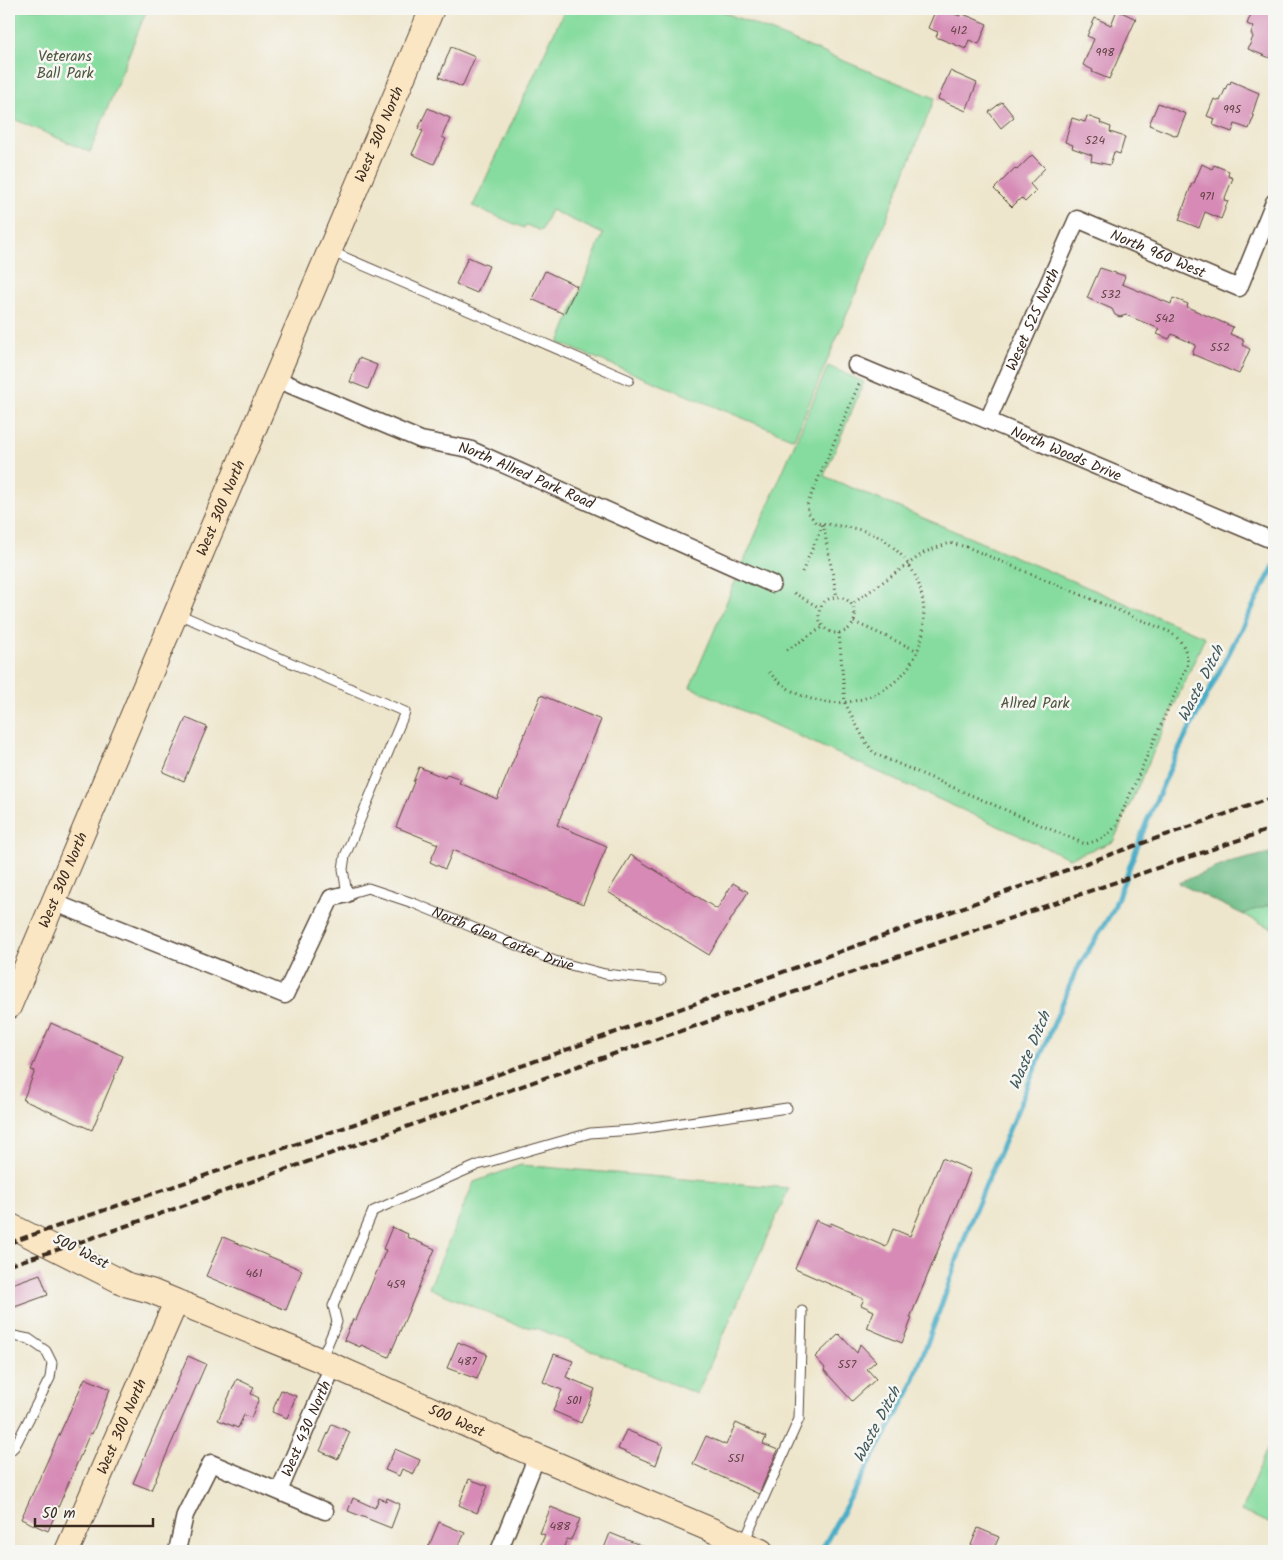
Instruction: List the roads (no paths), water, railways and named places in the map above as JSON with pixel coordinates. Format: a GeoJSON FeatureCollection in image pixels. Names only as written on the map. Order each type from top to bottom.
{"type":"FeatureCollection","features":[{"type":"Feature","properties":{"kind":"street","name":"West 300 North"},"geometry":{"type":"LineString","coordinates":[[9,1007],[432,9]]}},
{"type":"Feature","properties":{"kind":"street","name":"North 960 West"},"geometry":{"type":"LineString","coordinates":[[1077,219],[1238,288],[1274,202]]}},
{"type":"Feature","properties":{"kind":"street","name":"Weset 525 North"},"geometry":{"type":"LineString","coordinates":[[988,420],[1077,219]]}},
{"type":"Feature","properties":{"kind":"street","name":"North Woods Drive"},"geometry":{"type":"LineString","coordinates":[[859,372],[988,420],[1274,541]]}},
{"type":"Feature","properties":{"kind":"street","name":"North Allred Park Road"},"geometry":{"type":"LineString","coordinates":[[276,379],[421,440],[469,449],[772,584]]}},
{"type":"Feature","properties":{"kind":"street"},"geometry":{"type":"LineString","coordinates":[[53,902],[286,995],[331,898],[347,894]]}},
{"type":"Feature","properties":{"kind":"street","name":"500 West"},"geometry":{"type":"LineString","coordinates":[[9,1214],[68,1246],[131,1276],[151,1291]]}},
{"type":"Feature","properties":{"kind":"street","name":"500 West"},"geometry":{"type":"LineString","coordinates":[[9,1225],[128,1285],[151,1291],[327,1363],[752,1548]]}},
{"type":"Feature","properties":{"kind":"street","name":"West 300 North"},"geometry":{"type":"LineString","coordinates":[[67,1551],[176,1302]]}},
{"type":"Feature","properties":{"kind":"street","name":"West 430 North"},"geometry":{"type":"LineString","coordinates":[[278,1491],[327,1363]]}},
{"type":"Feature","properties":{"kind":"street"},"geometry":{"type":"LineString","coordinates":[[499,1551],[537,1456]]}},
{"type":"Feature","properties":{"kind":"street"},"geometry":{"type":"LineString","coordinates":[[177,1551],[185,1515],[212,1463],[326,1511]]}},
{"type":"Feature","properties":{"kind":"lane"},"geometry":{"type":"LineString","coordinates":[[330,251],[630,380]]}},
{"type":"Feature","properties":{"kind":"lane"},"geometry":{"type":"LineString","coordinates":[[176,613],[405,712],[345,856],[343,869],[347,894]]}},
{"type":"Feature","properties":{"kind":"lane","name":"North Glen Carter Drive"},"geometry":{"type":"LineString","coordinates":[[347,894],[368,888],[413,903],[555,961],[605,974],[661,980]]}},
{"type":"Feature","properties":{"kind":"lane"},"geometry":{"type":"LineString","coordinates":[[327,1363],[337,1322],[333,1306],[373,1211],[478,1165],[590,1133],[633,1130],[787,1108]]}},
{"type":"Feature","properties":{"kind":"lane"},"geometry":{"type":"LineString","coordinates":[[752,1548],[799,1418],[802,1311]]}},
{"type":"Feature","properties":{"kind":"lane"},"geometry":{"type":"LineString","coordinates":[[9,1335],[29,1340],[46,1351],[52,1363],[50,1378],[15,1446],[9,1452]]}},
{"type":"Feature","properties":{"kind":"waterway","name":"Waste Ditch"},"geometry":{"type":"LineString","coordinates":[[821,1551],[909,1392],[971,1220],[1076,971],[1113,910],[1147,821],[1176,755],[1274,566]]}},
{"type":"Feature","properties":{"kind":"railway"},"geometry":{"type":"LineString","coordinates":[[9,1243],[488,1078],[1274,797]]}},
{"type":"Feature","properties":{"kind":"railway"},"geometry":{"type":"LineString","coordinates":[[9,1265],[69,1246],[590,1062],[1274,828]]}},
{"type":"Feature","properties":{"kind":"park label","name":"Veterans Ball Park"},"geometry":{"type":"Point","coordinates":[65,64]}},
{"type":"Feature","properties":{"kind":"park label","name":"Allred Park"},"geometry":{"type":"Point","coordinates":[1035,703]}}]}
